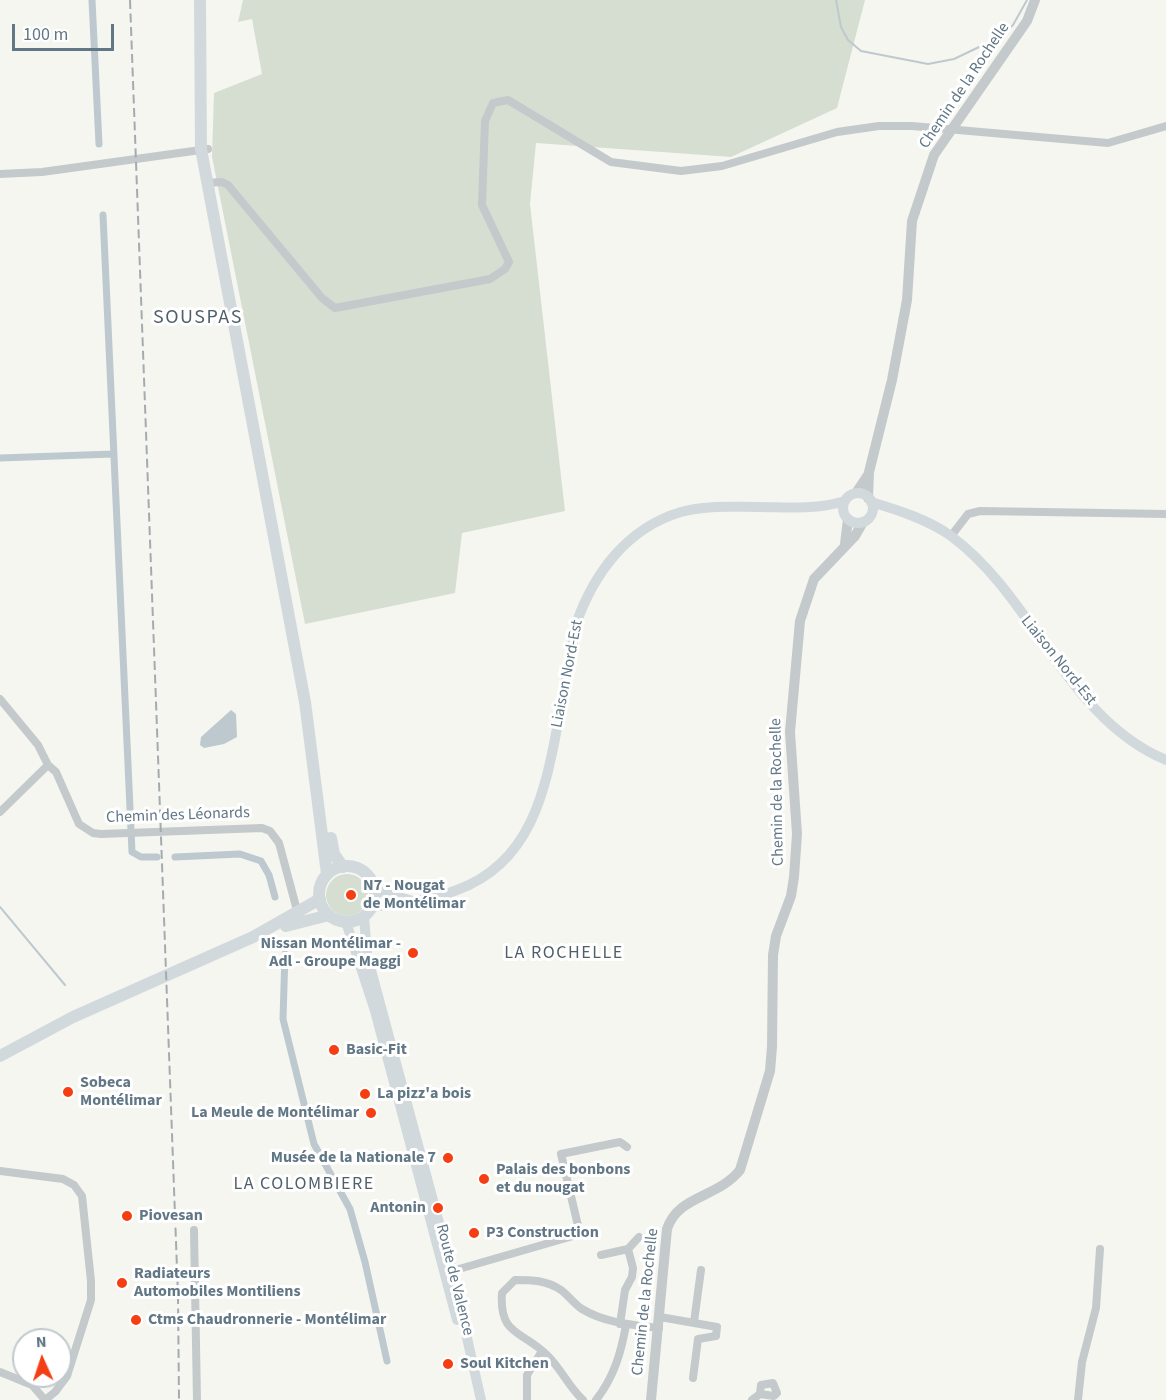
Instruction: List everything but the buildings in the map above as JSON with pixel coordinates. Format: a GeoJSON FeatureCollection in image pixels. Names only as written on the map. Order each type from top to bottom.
{"type":"FeatureCollection","features":[{"type":"Feature","properties":{"kind":"main road"},"geometry":{"type":"LineString","coordinates":[[200,0],[205,149],[305,702],[327,874],[321,885],[320,899],[329,915],[346,922],[368,912],[375,890]]}},
{"type":"Feature","properties":{"kind":"main road"},"geometry":{"type":"LineString","coordinates":[[205,149],[208,0]]}},
{"type":"Feature","properties":{"kind":"main road"},"geometry":{"type":"LineString","coordinates":[[210,183],[305,658],[331,840],[334,854],[343,867]]}},
{"type":"Feature","properties":{"kind":"main road"},"geometry":{"type":"LineString","coordinates":[[847,517],[845,501],[856,494]]}},
{"type":"Feature","properties":{"kind":"main road","name":"Liaison Nord-Est"},"geometry":{"type":"LineString","coordinates":[[856,494],[925,522],[951,536],[983,564],[1085,698],[1117,730],[1166,760]]}},
{"type":"Feature","properties":{"kind":"main road"},"geometry":{"type":"LineString","coordinates":[[867,519],[870,500]]}},
{"type":"Feature","properties":{"kind":"main road","name":"Liaison Nord-Est"},"geometry":{"type":"LineString","coordinates":[[368,912],[458,890],[476,882],[496,867],[516,846],[533,821],[544,793],[576,624],[585,598],[604,566],[628,540],[655,523],[681,512],[697,509],[814,507],[845,501]]}},
{"type":"Feature","properties":{"kind":"main road","name":"Liaison Nord-Est"},"geometry":{"type":"LineString","coordinates":[[814,507],[847,517],[867,519],[901,513]]}},
{"type":"Feature","properties":{"kind":"main road"},"geometry":{"type":"LineString","coordinates":[[327,874],[343,867],[364,872],[375,890],[416,901]]}},
{"type":"Feature","properties":{"kind":"main road"},"geometry":{"type":"LineString","coordinates":[[0,1056],[73,1017],[253,937],[298,914],[320,899]]}},
{"type":"Feature","properties":{"kind":"main road","name":"Route de Valence"},"geometry":{"type":"LineString","coordinates":[[368,912],[367,955],[452,1271],[482,1392],[482,1400]]}},
{"type":"Feature","properties":{"kind":"main road"},"geometry":{"type":"LineString","coordinates":[[253,937],[329,915]]}},
{"type":"Feature","properties":{"kind":"main road","name":"Route de Valence"},"geometry":{"type":"LineString","coordinates":[[346,922],[375,1011],[465,1349],[482,1400]]}},
{"type":"Feature","properties":{"kind":"street","name":"Chemin de la Rochelle"},"geometry":{"type":"LineString","coordinates":[[870,500],[869,472],[892,380],[907,300],[912,220],[934,155],[1027,21],[1035,0]]}},
{"type":"Feature","properties":{"kind":"street"},"geometry":{"type":"LineString","coordinates":[[210,183],[222,182],[228,185],[322,298],[334,308],[490,279],[505,270],[509,262],[482,205],[485,121],[493,103],[508,100],[611,162],[681,171],[722,166],[837,132],[879,126],[912,126],[1108,143],[1166,126]]}},
{"type":"Feature","properties":{"kind":"street"},"geometry":{"type":"LineString","coordinates":[[0,174],[52,170],[205,149]]}},
{"type":"Feature","properties":{"kind":"street","name":"Chemin de la Rochelle"},"geometry":{"type":"LineString","coordinates":[[856,494],[869,472]]}},
{"type":"Feature","properties":{"kind":"street"},"geometry":{"type":"LineString","coordinates":[[951,536],[968,514],[980,511],[1166,514]]}},
{"type":"Feature","properties":{"kind":"street"},"geometry":{"type":"LineString","coordinates":[[844,547],[848,535],[847,517]]}},
{"type":"Feature","properties":{"kind":"street","name":"Chemin de la Rochelle"},"geometry":{"type":"LineString","coordinates":[[651,1400],[667,1229],[671,1216],[685,1204],[731,1182],[740,1170],[770,1071],[774,946],[794,877],[797,834],[790,732],[801,621],[814,579],[867,519]]}},
{"type":"Feature","properties":{"kind":"street","name":"Chemin des Léonards"},"geometry":{"type":"LineString","coordinates":[[0,699],[38,745],[48,765],[56,772],[79,824],[93,833],[262,828],[270,831],[279,843],[298,914]]}},
{"type":"Feature","properties":{"kind":"street"},"geometry":{"type":"LineString","coordinates":[[0,812],[48,765]]}},
{"type":"Feature","properties":{"kind":"street"},"geometry":{"type":"LineString","coordinates":[[452,1271],[580,1234],[561,1154],[620,1142],[627,1147]]}},
{"type":"Feature","properties":{"kind":"street"},"geometry":{"type":"LineString","coordinates":[[0,1171],[63,1179],[74,1185],[82,1196],[91,1281],[91,1300],[67,1376],[55,1392],[45,1400],[32,1385],[0,1372]]}},
{"type":"Feature","properties":{"kind":"street"},"geometry":{"type":"LineString","coordinates":[[195,1230],[197,1400]]}},
{"type":"Feature","properties":{"kind":"street"},"geometry":{"type":"LineString","coordinates":[[601,1255],[628,1249],[639,1237]]}},
{"type":"Feature","properties":{"kind":"street"},"geometry":{"type":"LineString","coordinates":[[596,1400],[608,1385],[621,1355],[625,1290],[632,1277],[633,1268],[628,1249]]}},
{"type":"Feature","properties":{"kind":"street"},"geometry":{"type":"LineString","coordinates":[[1078,1400],[1082,1362],[1096,1308],[1100,1249]]}},
{"type":"Feature","properties":{"kind":"street"},"geometry":{"type":"LineString","coordinates":[[693,1378],[698,1338],[701,1270]]}},
{"type":"Feature","properties":{"kind":"street"},"geometry":{"type":"LineString","coordinates":[[583,1400],[542,1351],[510,1328],[501,1311],[502,1293],[515,1280],[538,1280],[561,1290],[582,1308],[623,1324],[697,1322],[717,1327],[716,1336],[698,1338]]}},
{"type":"Feature","properties":{"kind":"street"},"geometry":{"type":"LineString","coordinates":[[527,1400],[527,1375],[542,1351]]}},
{"type":"Feature","properties":{"kind":"street"},"geometry":{"type":"LineString","coordinates":[[752,1400],[760,1394],[761,1385],[766,1382],[773,1383],[777,1387]]}},
{"type":"Feature","properties":{"kind":"shaded area"},"geometry":{"type":"Polygon","coordinates":[[[243,0],[865,0],[837,108],[731,157],[536,143],[530,204],[565,511],[462,533],[455,593],[305,624],[212,157],[214,93],[262,74],[252,19],[238,22],[243,0]]]}},
{"type":"Feature","properties":{"kind":"shaded area"},"geometry":{"type":"Polygon","coordinates":[[[231,710],[236,714],[237,737],[224,744],[204,748],[200,745],[201,737],[231,710]]]}},
{"type":"Feature","properties":{"kind":"shaded area"},"geometry":{"type":"Polygon","coordinates":[[[347,874],[362,880],[368,895],[362,910],[347,916],[332,910],[326,895],[332,880],[347,874]]]}},
{"type":"Feature","properties":{"kind":"waterway"},"geometry":{"type":"LineString","coordinates":[[92,0],[99,144]]}},
{"type":"Feature","properties":{"kind":"waterway"},"geometry":{"type":"LineString","coordinates":[[836,0],[841,27],[848,40],[861,51],[928,64],[954,59],[1000,37],[1013,25],[1027,0]]}},
{"type":"Feature","properties":{"kind":"waterway"},"geometry":{"type":"LineString","coordinates":[[103,215],[132,852],[141,857],[157,857]]}},
{"type":"Feature","properties":{"kind":"waterway"},"geometry":{"type":"LineString","coordinates":[[0,458],[113,454]]}},
{"type":"Feature","properties":{"kind":"waterway"},"geometry":{"type":"LineString","coordinates":[[175,857],[240,854],[261,861],[269,875],[275,897]]}},
{"type":"Feature","properties":{"kind":"waterway"},"geometry":{"type":"LineString","coordinates":[[0,907],[65,985]]}},
{"type":"Feature","properties":{"kind":"waterway"},"geometry":{"type":"LineString","coordinates":[[285,954],[283,1019],[314,1144],[350,1209],[365,1262],[387,1361]]}},
{"type":"Feature","properties":{"kind":"railway"},"geometry":{"type":"LineString","coordinates":[[130,0],[178,1296],[179,1400]]}},
{"type":"Feature","properties":{"kind":"place","name":"N7 - Nougat de Montélimar"},"geometry":{"type":"Point","coordinates":[351,895]}},
{"type":"Feature","properties":{"kind":"place","name":"Nissan Montélimar - Adl - Groupe Maggi"},"geometry":{"type":"Point","coordinates":[413,953]}},
{"type":"Feature","properties":{"kind":"place","name":"Basic-Fit"},"geometry":{"type":"Point","coordinates":[334,1050]}},
{"type":"Feature","properties":{"kind":"place","name":"Sobeca Montélimar"},"geometry":{"type":"Point","coordinates":[68,1092]}},
{"type":"Feature","properties":{"kind":"place","name":"La pizz'a bois"},"geometry":{"type":"Point","coordinates":[365,1094]}},
{"type":"Feature","properties":{"kind":"place","name":"La Meule de Montélimar"},"geometry":{"type":"Point","coordinates":[371,1113]}},
{"type":"Feature","properties":{"kind":"place","name":"Musée de la Nationale 7"},"geometry":{"type":"Point","coordinates":[448,1158]}},
{"type":"Feature","properties":{"kind":"place","name":"Palais des bonbons et du nougat"},"geometry":{"type":"Point","coordinates":[484,1179]}},
{"type":"Feature","properties":{"kind":"place","name":"Antonin"},"geometry":{"type":"Point","coordinates":[438,1208]}},
{"type":"Feature","properties":{"kind":"place","name":"Piovesan"},"geometry":{"type":"Point","coordinates":[127,1216]}},
{"type":"Feature","properties":{"kind":"place","name":"P3 Construction"},"geometry":{"type":"Point","coordinates":[474,1233]}},
{"type":"Feature","properties":{"kind":"place","name":"Radiateurs Automobiles Montiliens"},"geometry":{"type":"Point","coordinates":[122,1283]}},
{"type":"Feature","properties":{"kind":"place","name":"Ctms Chaudronnerie - Montélimar"},"geometry":{"type":"Point","coordinates":[136,1320]}},
{"type":"Feature","properties":{"kind":"place","name":"Soul Kitchen"},"geometry":{"type":"Point","coordinates":[448,1364]}},
{"type":"Feature","properties":{"kind":"district","name":"SOUSPAS"},"geometry":{"type":"Point","coordinates":[198,319]}},
{"type":"Feature","properties":{"kind":"district","name":"LA ROCHELLE"},"geometry":{"type":"Point","coordinates":[564,954]}},
{"type":"Feature","properties":{"kind":"district","name":"LA COLOMBIERE"},"geometry":{"type":"Point","coordinates":[304,1185]}}]}
